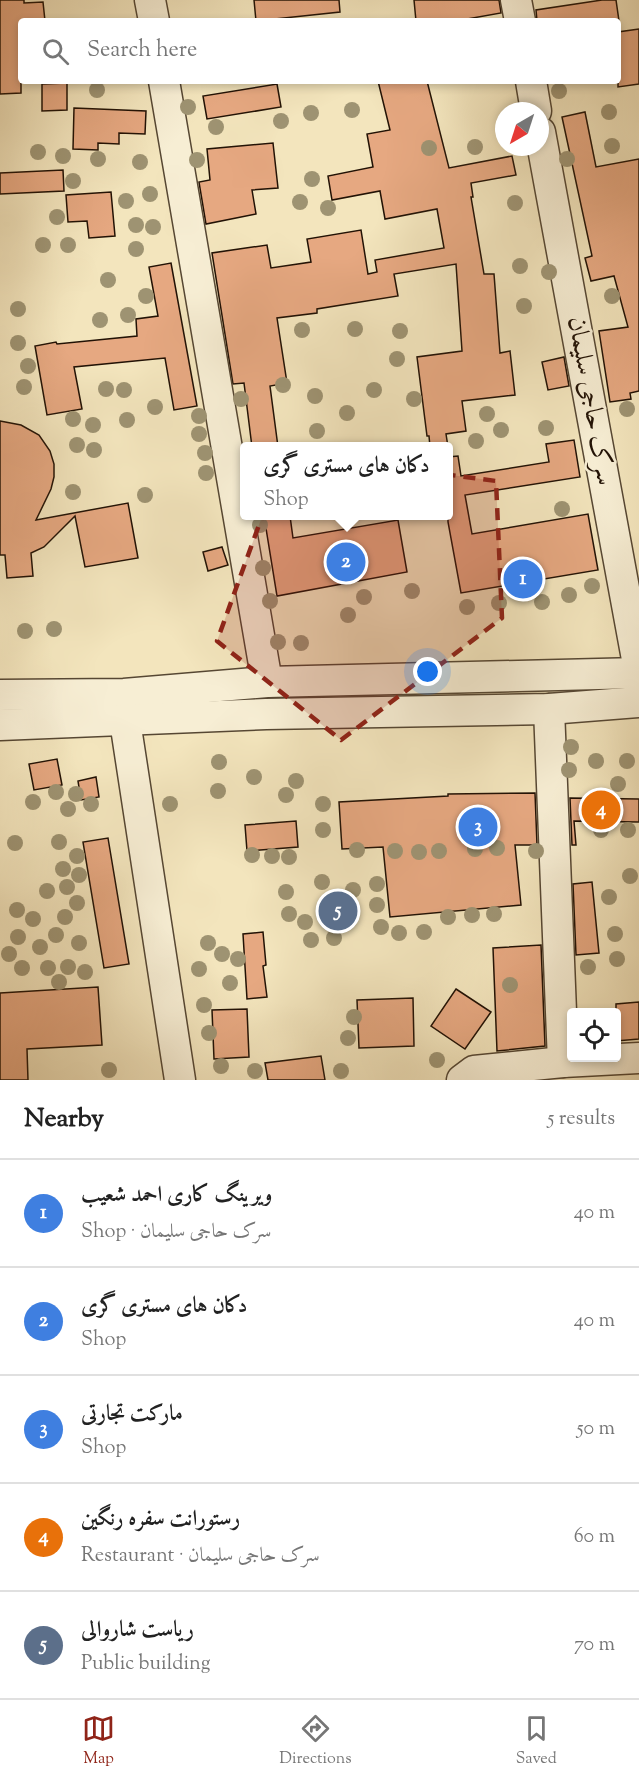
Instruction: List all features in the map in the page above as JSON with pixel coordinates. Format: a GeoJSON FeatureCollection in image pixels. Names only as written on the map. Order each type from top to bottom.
{"type":"FeatureCollection","features":[{"type":"Feature","properties":{"kind":"street"},"geometry":{"type":"LineString","coordinates":[[150,0],[153,18]]}},
{"type":"Feature","properties":{"kind":"street"},"geometry":{"type":"LineString","coordinates":[[516,0],[519,18]]}},
{"type":"Feature","properties":{"kind":"street"},"geometry":{"type":"LineString","coordinates":[[165,84],[267,682]]}},
{"type":"Feature","properties":{"kind":"street"},"geometry":{"type":"LineString","coordinates":[[532,84],[534,102]]}},
{"type":"Feature","properties":{"kind":"street","name":"سرک حاجی سلیمان"},"geometry":{"type":"LineString","coordinates":[[544,156],[639,672]]}},
{"type":"Feature","properties":{"kind":"street"},"geometry":{"type":"LineString","coordinates":[[0,725],[124,708],[267,682],[639,672]]}},
{"type":"Feature","properties":{"kind":"street"},"geometry":{"type":"LineString","coordinates":[[0,695],[124,708],[266,714],[549,709],[639,702]]}},
{"type":"Feature","properties":{"kind":"street"},"geometry":{"type":"LineString","coordinates":[[124,708],[180,1080]]}},
{"type":"Feature","properties":{"kind":"street"},"geometry":{"type":"LineString","coordinates":[[549,709],[563,1062]]}},
{"type":"Feature","properties":{"kind":"street"},"geometry":{"type":"LineString","coordinates":[[462,1080],[474,1071],[563,1062],[633,1066]]}},
{"type":"Feature","properties":{"kind":"highlighted area"},"geometry":{"type":"Polygon","coordinates":[[[285,453],[496,481],[502,618],[341,740],[217,641],[285,453]]]}},
{"type":"Feature","properties":{"kind":"building"},"geometry":{"type":"Polygon","coordinates":[[[0,0],[24,0],[24,3],[43,2],[45,18],[18,18],[18,84],[21,84],[21,93],[0,94],[0,0]]]}},
{"type":"Feature","properties":{"kind":"building"},"geometry":{"type":"Polygon","coordinates":[[[254,0],[339,0],[340,12],[284,18],[256,18],[254,0]]]}},
{"type":"Feature","properties":{"kind":"building"},"geometry":{"type":"Polygon","coordinates":[[[414,0],[499,0],[501,13],[473,18],[416,18],[414,0]]]}},
{"type":"Feature","properties":{"kind":"building"},"geometry":{"type":"Polygon","coordinates":[[[616,0],[619,18],[537,18],[536,10],[616,0]]]}},
{"type":"Feature","properties":{"kind":"building"},"geometry":{"type":"Polygon","coordinates":[[[639,29],[639,84],[618,87],[618,84],[621,84],[621,32],[639,29]]]}},
{"type":"Feature","properties":{"kind":"building"},"geometry":{"type":"Polygon","coordinates":[[[42,84],[67,84],[67,110],[42,111],[42,84]]]}},
{"type":"Feature","properties":{"kind":"building"},"geometry":{"type":"Polygon","coordinates":[[[277,84],[281,107],[207,119],[203,96],[277,84]]]}},
{"type":"Feature","properties":{"kind":"building"},"geometry":{"type":"Polygon","coordinates":[[[379,84],[428,84],[449,168],[512,156],[516,175],[471,183],[473,197],[471,197],[484,274],[494,274],[500,353],[510,351],[515,395],[462,401],[466,431],[446,434],[447,442],[430,442],[417,357],[462,351],[456,264],[394,274],[398,296],[317,309],[317,313],[277,318],[287,383],[270,386],[277,442],[251,442],[244,383],[233,384],[212,253],[267,245],[271,268],[311,262],[307,239],[361,230],[368,274],[377,272],[375,260],[444,248],[437,209],[385,219],[380,191],[332,200],[328,176],[373,167],[367,134],[390,130],[379,84]]]}},
{"type":"Feature","properties":{"kind":"building"},"geometry":{"type":"Polygon","coordinates":[[[74,108],[146,111],[145,134],[119,133],[119,144],[98,143],[98,150],[73,149],[74,108]]]}},
{"type":"Feature","properties":{"kind":"building"},"geometry":{"type":"Polygon","coordinates":[[[585,112],[596,167],[639,159],[639,391],[630,393],[631,399],[610,402],[599,331],[628,327],[614,276],[591,281],[585,258],[592,256],[562,117],[585,112]]]}},
{"type":"Feature","properties":{"kind":"building"},"geometry":{"type":"Polygon","coordinates":[[[273,143],[278,188],[252,190],[256,214],[206,224],[199,182],[210,180],[207,149],[273,143]]]}},
{"type":"Feature","properties":{"kind":"building"},"geometry":{"type":"Polygon","coordinates":[[[63,170],[64,191],[0,194],[0,173],[63,170]]]}},
{"type":"Feature","properties":{"kind":"building"},"geometry":{"type":"Polygon","coordinates":[[[111,192],[115,236],[89,238],[87,221],[68,222],[66,195],[111,192]]]}},
{"type":"Feature","properties":{"kind":"building"},"geometry":{"type":"Polygon","coordinates":[[[171,263],[197,406],[174,410],[165,358],[74,367],[82,409],[47,415],[35,346],[56,342],[57,344],[137,336],[136,319],[158,316],[149,267],[171,263]]]}},
{"type":"Feature","properties":{"kind":"building"},"geometry":{"type":"Polygon","coordinates":[[[564,357],[569,386],[548,390],[542,362],[564,357]]]}},
{"type":"Feature","properties":{"kind":"building"},"geometry":{"type":"Polygon","coordinates":[[[0,421],[21,425],[39,435],[50,451],[54,464],[54,477],[51,489],[36,520],[128,503],[138,558],[85,567],[75,516],[44,547],[31,553],[33,576],[7,578],[5,555],[0,555],[0,421]]]}},
{"type":"Feature","properties":{"kind":"building"},"geometry":{"type":"Polygon","coordinates":[[[574,440],[580,477],[465,495],[472,534],[588,514],[598,570],[461,593],[448,522],[448,520],[453,520],[453,456],[458,456],[461,476],[549,462],[546,444],[574,440]]]}},
{"type":"Feature","properties":{"kind":"building"},"geometry":{"type":"Polygon","coordinates":[[[265,520],[291,520],[293,538],[398,520],[407,572],[277,596],[265,520]]]}},
{"type":"Feature","properties":{"kind":"building"},"geometry":{"type":"Polygon","coordinates":[[[222,547],[228,565],[208,571],[203,552],[222,547]]]}},
{"type":"Feature","properties":{"kind":"building"},"geometry":{"type":"Polygon","coordinates":[[[57,759],[62,785],[34,790],[29,764],[57,759]]]}},
{"type":"Feature","properties":{"kind":"building"},"geometry":{"type":"Polygon","coordinates":[[[96,777],[99,797],[81,800],[78,781],[96,777]]]}},
{"type":"Feature","properties":{"kind":"building"},"geometry":{"type":"Polygon","coordinates":[[[535,793],[537,845],[515,845],[521,905],[390,917],[383,847],[342,849],[339,802],[448,796],[448,794],[535,793]]]}},
{"type":"Feature","properties":{"kind":"building"},"geometry":{"type":"Polygon","coordinates":[[[570,798],[639,799],[639,822],[574,821],[576,845],[572,845],[570,798]]]}},
{"type":"Feature","properties":{"kind":"building"},"geometry":{"type":"Polygon","coordinates":[[[296,821],[298,847],[247,851],[245,825],[296,821]]]}},
{"type":"Feature","properties":{"kind":"building"},"geometry":{"type":"Polygon","coordinates":[[[108,838],[129,964],[104,968],[83,842],[108,838]]]}},
{"type":"Feature","properties":{"kind":"building"},"geometry":{"type":"Polygon","coordinates":[[[592,882],[599,953],[576,955],[573,884],[592,882]]]}},
{"type":"Feature","properties":{"kind":"building"},"geometry":{"type":"Polygon","coordinates":[[[263,932],[266,965],[263,966],[267,997],[247,999],[243,934],[263,932]]]}},
{"type":"Feature","properties":{"kind":"building"},"geometry":{"type":"Polygon","coordinates":[[[541,945],[545,1046],[497,1051],[493,948],[541,945]]]}},
{"type":"Feature","properties":{"kind":"building"},"geometry":{"type":"Polygon","coordinates":[[[98,987],[102,1045],[27,1049],[28,1080],[0,1080],[0,993],[98,987]]]}},
{"type":"Feature","properties":{"kind":"building"},"geometry":{"type":"Polygon","coordinates":[[[456,989],[491,1012],[465,1049],[431,1026],[456,989]]]}},
{"type":"Feature","properties":{"kind":"building"},"geometry":{"type":"Polygon","coordinates":[[[413,998],[414,1046],[359,1048],[357,1000],[413,998]]]}},
{"type":"Feature","properties":{"kind":"building"},"geometry":{"type":"Polygon","coordinates":[[[639,1002],[639,1039],[621,1041],[621,1008],[616,1008],[616,1004],[639,1002]]]}},
{"type":"Feature","properties":{"kind":"building"},"geometry":{"type":"Polygon","coordinates":[[[247,1009],[249,1057],[214,1059],[212,1010],[247,1009]]]}},
{"type":"Feature","properties":{"kind":"building"},"geometry":{"type":"Polygon","coordinates":[[[321,1056],[325,1080],[268,1080],[265,1063],[321,1056]]]}},
{"type":"Feature","properties":{"kind":"place","name":"دکان های مستری گری"},"geometry":{"type":"Point","coordinates":[346,562]}},
{"type":"Feature","properties":{"kind":"place","name":"ویرینگ کاری احمد شعیب"},"geometry":{"type":"Point","coordinates":[523,579]}},
{"type":"Feature","properties":{"kind":"place","name":"رستورانت سفره رنگین"},"geometry":{"type":"Point","coordinates":[601,810]}},
{"type":"Feature","properties":{"kind":"place","name":"مارکت تجارتی"},"geometry":{"type":"Point","coordinates":[478,827]}},
{"type":"Feature","properties":{"kind":"place","name":"ریاست شاروالی"},"geometry":{"type":"Point","coordinates":[338,911]}}]}
